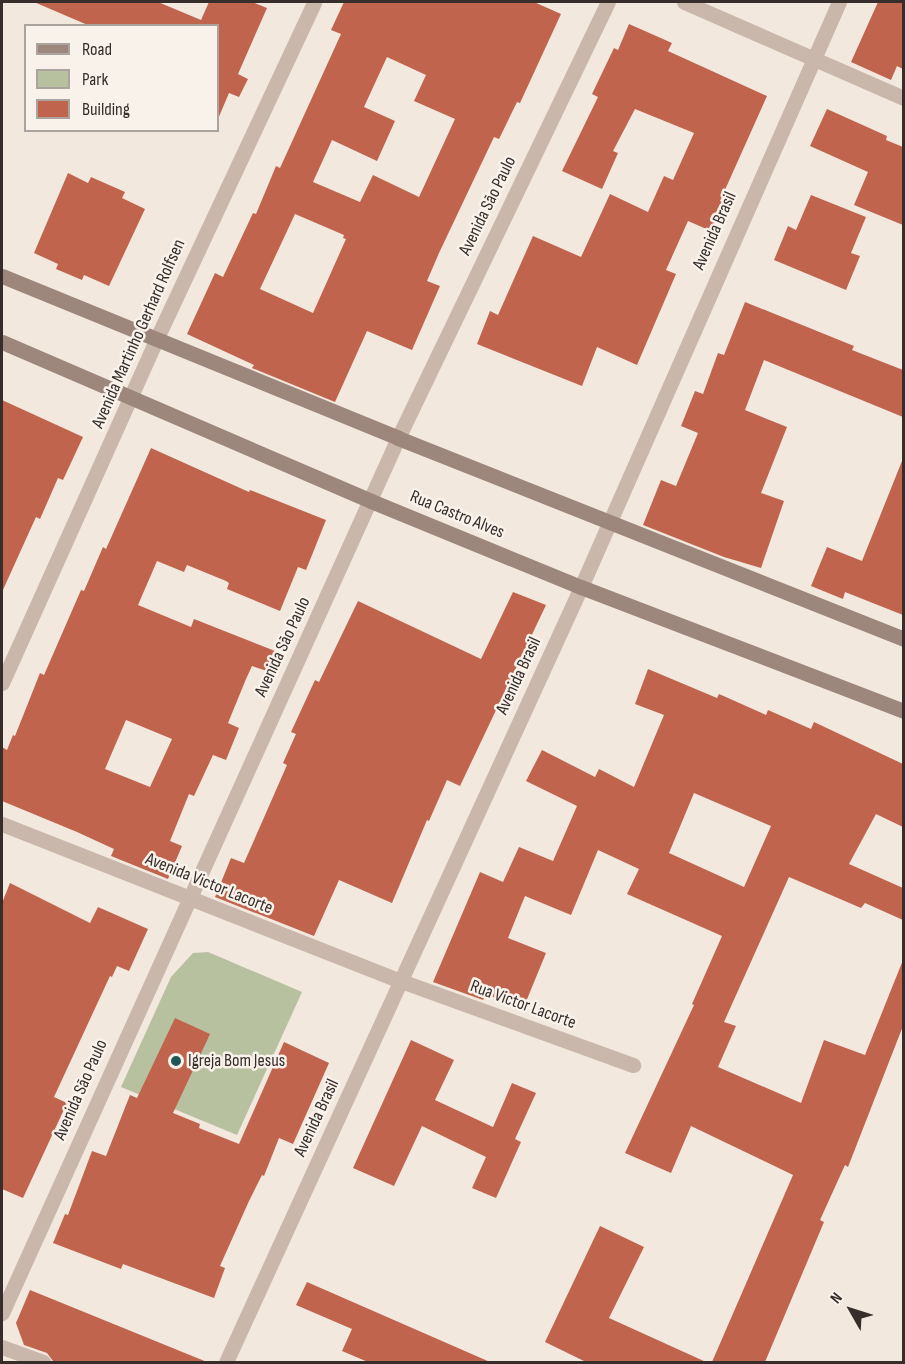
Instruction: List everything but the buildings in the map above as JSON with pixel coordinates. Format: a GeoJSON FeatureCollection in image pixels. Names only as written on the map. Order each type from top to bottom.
{"type":"FeatureCollection","features":[{"type":"Feature","properties":{"kind":"main road"},"geometry":{"type":"LineString","coordinates":[[2,276],[398,438],[903,639]]}},
{"type":"Feature","properties":{"kind":"main road","name":"Rua Castro Alves"},"geometry":{"type":"LineString","coordinates":[[2,342],[371,501],[581,587],[903,711]]}},
{"type":"Feature","properties":{"kind":"street","name":"Avenida Martinho Gerhard Rolfsen"},"geometry":{"type":"LineString","coordinates":[[2,683],[156,339],[314,2]]}},
{"type":"Feature","properties":{"kind":"street","name":"Avenida São Paulo"},"geometry":{"type":"LineString","coordinates":[[2,1313],[398,438],[608,2]]}},
{"type":"Feature","properties":{"kind":"street"},"geometry":{"type":"LineString","coordinates":[[684,2],[903,98]]}},
{"type":"Feature","properties":{"kind":"street","name":"Avenida Brasil"},"geometry":{"type":"LineString","coordinates":[[226,1362],[581,587],[839,2]]}},
{"type":"Feature","properties":{"kind":"street","name":"Avenida Victor Lacorte"},"geometry":{"type":"LineString","coordinates":[[2,824],[401,981]]}},
{"type":"Feature","properties":{"kind":"street","name":"Rua Victor Lacorte"},"geometry":{"type":"LineString","coordinates":[[401,981],[633,1065]]}},
{"type":"Feature","properties":{"kind":"street"},"geometry":{"type":"LineString","coordinates":[[2,1347],[43,1362]]}},
{"type":"Feature","properties":{"kind":"green space"},"geometry":{"type":"Polygon","coordinates":[[[208,952],[302,992],[237,1135],[121,1087],[171,977],[193,953],[208,952]]]}},
{"type":"Feature","properties":{"kind":"place","name":"Igreja Bom Jesus"},"geometry":{"type":"Point","coordinates":[176,1061]}}]}
